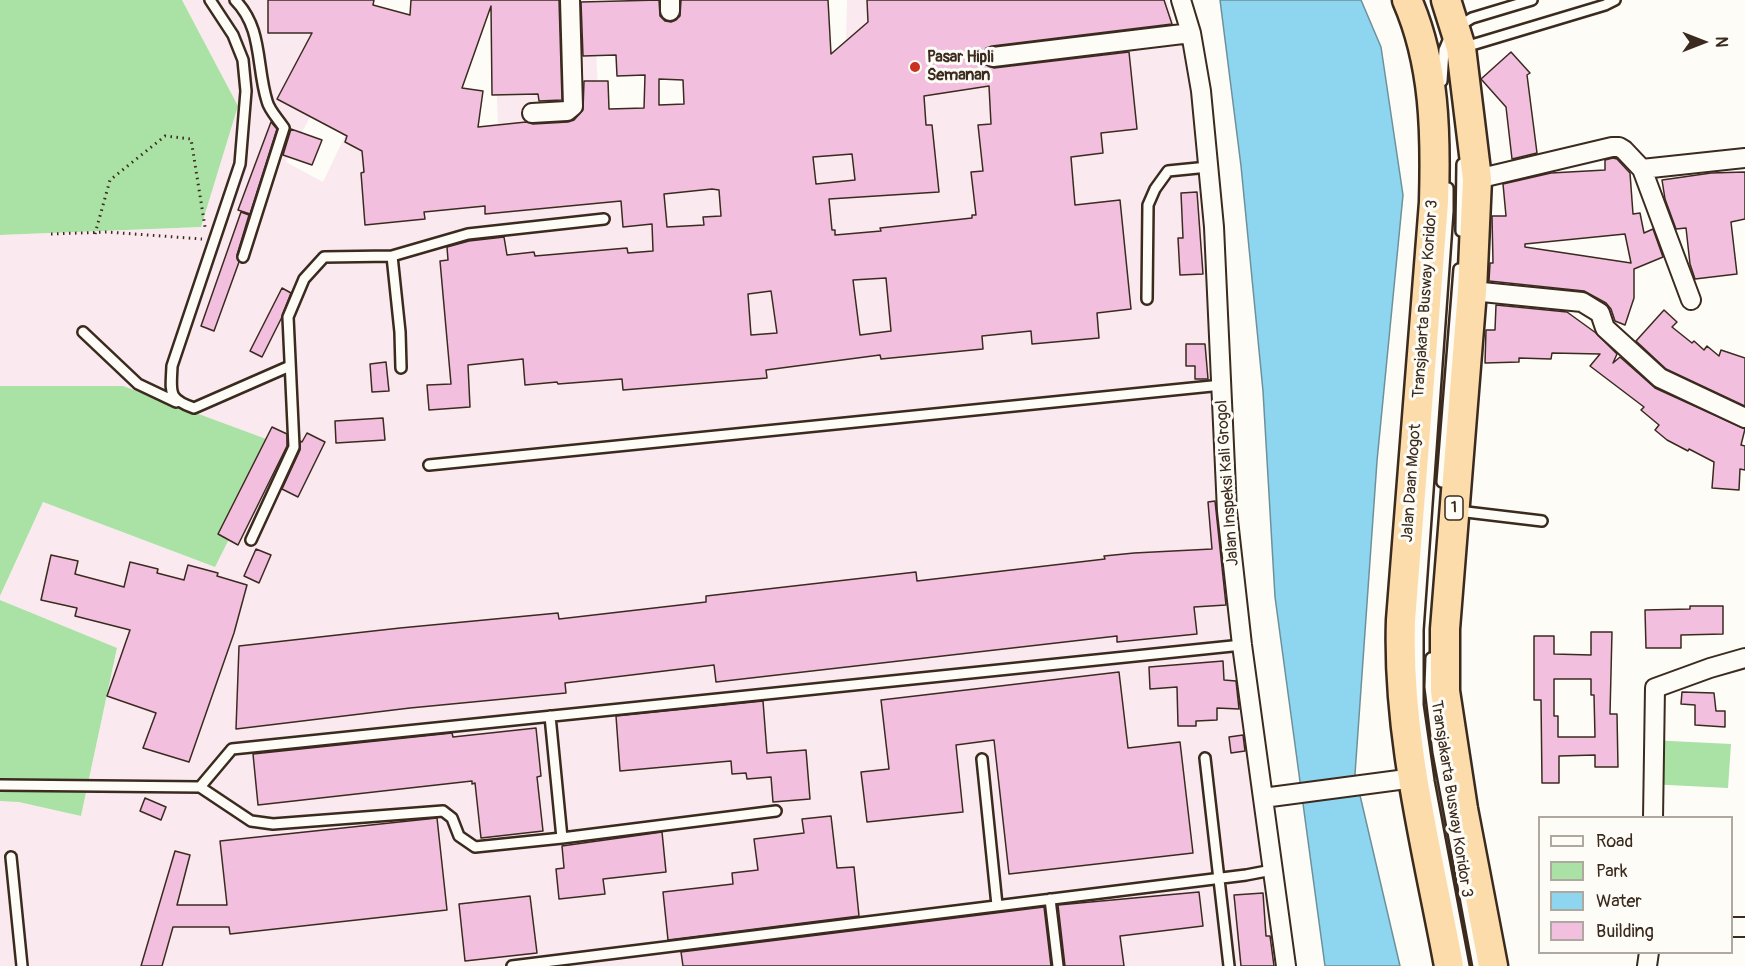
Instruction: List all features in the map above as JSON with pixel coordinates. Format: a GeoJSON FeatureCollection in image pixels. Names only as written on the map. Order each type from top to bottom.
{"type":"FeatureCollection","features":[{"type":"Feature","properties":{"kind":"highway","name":"1"},"geometry":{"type":"LineString","coordinates":[[1446,0],[1469,168],[1472,291],[1448,498],[1445,691],[1463,809],[1493,966]]}},
{"type":"Feature","properties":{"kind":"highway"},"geometry":{"type":"LineString","coordinates":[[1411,8],[1431,22],[1453,45],[1439,56],[1437,94]]}},
{"type":"Feature","properties":{"kind":"highway","name":"Jalan Daan Mogot"},"geometry":{"type":"LineString","coordinates":[[1411,8],[1437,94],[1434,202],[1400,653],[1409,779],[1449,966]]}},
{"type":"Feature","properties":{"kind":"street"},"geometry":{"type":"LineString","coordinates":[[532,113],[567,111],[573,106],[570,0]]}},
{"type":"Feature","properties":{"kind":"street","name":"Jalan Inspeksi Kali Grogol"},"geometry":{"type":"LineString","coordinates":[[1181,0],[1191,33],[1202,91],[1214,227],[1227,511],[1242,645],[1267,797],[1272,870],[1286,966]]}},
{"type":"Feature","properties":{"kind":"street"},"geometry":{"type":"LineString","coordinates":[[993,57],[1191,33]]}},
{"type":"Feature","properties":{"kind":"street"},"geometry":{"type":"LineString","coordinates":[[1469,168],[1619,147],[1641,169],[1690,300]]}},
{"type":"Feature","properties":{"kind":"street"},"geometry":{"type":"LineString","coordinates":[[1641,169],[1745,158]]}},
{"type":"Feature","properties":{"kind":"street"},"geometry":{"type":"LineString","coordinates":[[1472,291],[1582,302],[1600,313],[1605,328],[1660,378],[1745,417]]}},
{"type":"Feature","properties":{"kind":"street"},"geometry":{"type":"LineString","coordinates":[[1653,816],[1655,688],[1745,658]]}},
{"type":"Feature","properties":{"kind":"street"},"geometry":{"type":"LineString","coordinates":[[1267,797],[1409,779]]}},
{"type":"Feature","properties":{"kind":"lane"},"geometry":{"type":"LineString","coordinates":[[177,402],[171,393],[172,366],[211,240],[240,164],[246,91],[243,60],[237,43],[210,0]]}},
{"type":"Feature","properties":{"kind":"lane"},"geometry":{"type":"LineString","coordinates":[[235,0],[240,5],[257,38],[267,102],[284,128],[243,257]]}},
{"type":"Feature","properties":{"kind":"lane"},"geometry":{"type":"LineString","coordinates":[[1453,45],[1472,18],[1532,0]]}},
{"type":"Feature","properties":{"kind":"lane"},"geometry":{"type":"LineString","coordinates":[[1453,45],[1605,5],[1615,0]]}},
{"type":"Feature","properties":{"kind":"lane"},"geometry":{"type":"LineString","coordinates":[[1147,299],[1148,205],[1155,189],[1168,171],[1208,167]]}},
{"type":"Feature","properties":{"kind":"lane","name":"Transjakarta Busway Koridor 3"},"geometry":{"type":"LineString","coordinates":[[1461,243],[1469,168]]}},
{"type":"Feature","properties":{"kind":"lane","name":"Transjakarta Busway Koridor 3"},"geometry":{"type":"LineString","coordinates":[[1448,177],[1448,211],[1418,630],[1418,705],[1429,781],[1464,966]]}},
{"type":"Feature","properties":{"kind":"lane"},"geometry":{"type":"LineString","coordinates":[[251,540],[294,447],[288,316],[304,279],[324,257],[392,256],[468,234],[604,219]]}},
{"type":"Feature","properties":{"kind":"lane"},"geometry":{"type":"LineString","coordinates":[[392,256],[400,332],[401,369]]}},
{"type":"Feature","properties":{"kind":"lane","name":"Transjakarta Busway Koridor 3"},"geometry":{"type":"LineString","coordinates":[[1448,498],[1460,264]]}},
{"type":"Feature","properties":{"kind":"lane"},"geometry":{"type":"LineString","coordinates":[[83,332],[138,384],[194,408],[290,366]]}},
{"type":"Feature","properties":{"kind":"lane"},"geometry":{"type":"LineString","coordinates":[[429,465],[1222,385]]}},
{"type":"Feature","properties":{"kind":"lane"},"geometry":{"type":"LineString","coordinates":[[1448,498],[1542,521]]}},
{"type":"Feature","properties":{"kind":"lane"},"geometry":{"type":"LineString","coordinates":[[200,787],[232,749],[1242,645]]}},
{"type":"Feature","properties":{"kind":"lane","name":"Transjakarta Busway Koridor 3"},"geometry":{"type":"LineString","coordinates":[[1431,653],[1430,687],[1437,752],[1478,966]]}},
{"type":"Feature","properties":{"kind":"lane"},"geometry":{"type":"LineString","coordinates":[[550,716],[562,838]]}},
{"type":"Feature","properties":{"kind":"lane"},"geometry":{"type":"LineString","coordinates":[[1205,758],[1229,966]]}},
{"type":"Feature","properties":{"kind":"lane"},"geometry":{"type":"LineString","coordinates":[[982,759],[997,905]]}},
{"type":"Feature","properties":{"kind":"lane"},"geometry":{"type":"LineString","coordinates":[[0,785],[200,787],[251,821],[273,824],[443,811],[452,818],[459,836],[474,847],[776,811]]}},
{"type":"Feature","properties":{"kind":"lane"},"geometry":{"type":"LineString","coordinates":[[11,857],[22,966]]}},
{"type":"Feature","properties":{"kind":"lane"},"geometry":{"type":"LineString","coordinates":[[517,966],[1272,870]]}},
{"type":"Feature","properties":{"kind":"lane"},"geometry":{"type":"LineString","coordinates":[[1050,898],[1058,966]]}},
{"type":"Feature","properties":{"kind":"path"},"geometry":{"type":"LineString","coordinates":[[51,234],[95,234],[106,232],[211,240],[191,139],[165,136],[110,180],[95,234]]}},
{"type":"Feature","properties":{"kind":"shaded area"},"geometry":{"type":"Polygon","coordinates":[[[182,0],[349,0],[344,54],[286,162],[323,182],[362,100],[429,130],[498,131],[494,0],[594,0],[600,142],[844,130],[847,0],[1167,0],[1188,63],[1251,723],[1280,966],[0,966],[0,801],[19,801],[81,816],[117,649],[0,600],[43,502],[215,567],[123,386],[0,386],[0,235],[201,227],[238,106],[182,0]]]}},
{"type":"Feature","properties":{"kind":"green space"},"geometry":{"type":"Polygon","coordinates":[[[0,0],[182,0],[238,106],[201,227],[0,235],[0,0]]]}},
{"type":"Feature","properties":{"kind":"green space"},"geometry":{"type":"Polygon","coordinates":[[[0,386],[123,386],[277,443],[215,567],[43,502],[0,596],[0,386]]]}},
{"type":"Feature","properties":{"kind":"green space"},"geometry":{"type":"Polygon","coordinates":[[[0,600],[117,648],[81,816],[19,802],[0,801],[0,600]]]}},
{"type":"Feature","properties":{"kind":"green space"},"geometry":{"type":"Polygon","coordinates":[[[1650,740],[1731,744],[1728,788],[1648,784],[1650,740]]]}},
{"type":"Feature","properties":{"kind":"water"},"geometry":{"type":"Polygon","coordinates":[[[1220,0],[1361,0],[1381,47],[1403,195],[1377,461],[1355,774],[1400,966],[1325,966],[1275,597],[1263,391],[1241,166],[1220,0]]]}},
{"type":"Feature","properties":{"kind":"building"},"geometry":{"type":"Polygon","coordinates":[[[268,0],[374,0],[373,5],[410,15],[411,0],[559,0],[562,100],[539,101],[538,94],[492,95],[491,6],[462,88],[483,91],[478,127],[574,120],[583,110],[584,81],[608,81],[609,109],[644,108],[645,75],[617,76],[616,55],[583,56],[581,2],[659,0],[660,16],[665,21],[671,22],[680,16],[681,0],[828,0],[831,54],[868,22],[867,0],[1164,0],[1172,24],[992,46],[986,48],[982,58],[984,64],[994,68],[1129,52],[1137,129],[1101,133],[1103,153],[1071,157],[1075,205],[1120,200],[1131,309],[1097,313],[1099,338],[1032,344],[1031,331],[982,336],[983,349],[881,359],[880,355],[766,370],[767,378],[623,390],[622,379],[525,385],[523,359],[468,365],[470,407],[429,410],[427,385],[451,384],[440,261],[448,260],[447,247],[469,241],[504,237],[507,255],[534,252],[535,256],[627,248],[628,253],[653,251],[652,224],[623,227],[621,201],[485,214],[485,206],[424,212],[425,219],[365,225],[361,173],[364,172],[362,151],[345,142],[347,136],[277,99],[312,33],[268,33],[268,0]],[[659,79],[659,105],[684,104],[683,80],[659,79]],[[989,86],[924,96],[926,125],[932,125],[939,192],[829,199],[832,230],[835,230],[835,235],[881,231],[880,228],[972,218],[972,215],[976,215],[971,172],[983,171],[978,125],[991,124],[989,86]],[[852,154],[813,157],[816,184],[855,180],[852,154]],[[719,190],[664,194],[667,227],[704,225],[703,217],[721,216],[719,190]],[[886,278],[853,280],[860,335],[891,331],[886,278]],[[771,291],[748,294],[751,335],[777,333],[771,291]]]}},
{"type":"Feature","properties":{"kind":"building"},"geometry":{"type":"Polygon","coordinates":[[[1511,52],[1530,73],[1527,75],[1537,153],[1512,159],[1506,107],[1481,79],[1511,52]]]}},
{"type":"Feature","properties":{"kind":"building"},"geometry":{"type":"Polygon","coordinates":[[[271,122],[277,129],[250,214],[238,210],[271,122]]]}},
{"type":"Feature","properties":{"kind":"building"},"geometry":{"type":"Polygon","coordinates":[[[291,129],[322,140],[312,165],[283,155],[291,129]]]}},
{"type":"Feature","properties":{"kind":"building"},"geometry":{"type":"Polygon","coordinates":[[[1617,159],[1630,173],[1633,214],[1640,213],[1644,233],[1653,229],[1663,257],[1634,269],[1634,298],[1625,325],[1615,321],[1606,303],[1584,291],[1489,281],[1490,263],[1493,263],[1492,216],[1506,216],[1503,184],[1551,173],[1605,170],[1605,160],[1617,159]],[[1625,234],[1525,244],[1525,247],[1631,263],[1625,234]]]}},
{"type":"Feature","properties":{"kind":"building"},"geometry":{"type":"Polygon","coordinates":[[[1745,172],[1745,219],[1731,222],[1737,274],[1695,279],[1690,264],[1686,228],[1676,229],[1665,199],[1662,180],[1711,173],[1745,172]]]}},
{"type":"Feature","properties":{"kind":"building"},"geometry":{"type":"Polygon","coordinates":[[[1197,192],[1203,274],[1180,275],[1178,238],[1183,238],[1181,193],[1197,192]]]}},
{"type":"Feature","properties":{"kind":"building"},"geometry":{"type":"Polygon","coordinates":[[[241,212],[249,215],[237,255],[239,262],[214,331],[201,326],[241,212]]]}},
{"type":"Feature","properties":{"kind":"building"},"geometry":{"type":"Polygon","coordinates":[[[282,288],[291,293],[262,357],[250,351],[282,288]]]}},
{"type":"Feature","properties":{"kind":"building"},"geometry":{"type":"Polygon","coordinates":[[[1496,305],[1567,312],[1596,333],[1617,354],[1613,363],[1620,357],[1655,388],[1745,429],[1741,445],[1745,446],[1745,470],[1740,469],[1739,490],[1712,488],[1714,462],[1667,440],[1655,430],[1659,425],[1641,410],[1644,407],[1590,366],[1600,354],[1552,353],[1551,359],[1519,358],[1519,362],[1485,363],[1486,330],[1495,330],[1496,305]]]}},
{"type":"Feature","properties":{"kind":"building"},"geometry":{"type":"Polygon","coordinates":[[[1664,310],[1677,322],[1672,327],[1692,343],[1694,341],[1704,350],[1707,346],[1719,356],[1721,350],[1745,358],[1745,406],[1666,369],[1636,341],[1664,310]]]}},
{"type":"Feature","properties":{"kind":"building"},"geometry":{"type":"Polygon","coordinates":[[[1186,344],[1205,344],[1208,379],[1195,379],[1195,366],[1186,366],[1186,344]]]}},
{"type":"Feature","properties":{"kind":"building"},"geometry":{"type":"Polygon","coordinates":[[[386,362],[389,391],[372,392],[370,364],[386,362]]]}},
{"type":"Feature","properties":{"kind":"building"},"geometry":{"type":"Polygon","coordinates":[[[383,418],[385,440],[336,443],[335,421],[383,418]]]}},
{"type":"Feature","properties":{"kind":"building"},"geometry":{"type":"Polygon","coordinates":[[[272,427],[287,434],[287,446],[238,545],[218,534],[272,427]]]}},
{"type":"Feature","properties":{"kind":"building"},"geometry":{"type":"Polygon","coordinates":[[[307,433],[325,442],[298,497],[282,489],[300,450],[300,441],[302,442],[307,433]]]}},
{"type":"Feature","properties":{"kind":"building"},"geometry":{"type":"Polygon","coordinates":[[[1215,501],[1226,605],[1194,607],[1197,634],[1117,642],[1117,636],[716,682],[714,665],[565,683],[566,693],[410,708],[236,729],[239,646],[558,613],[559,619],[706,602],[706,596],[916,572],[917,581],[1105,559],[1104,556],[1212,549],[1208,502],[1215,501]]]}},
{"type":"Feature","properties":{"kind":"building"},"geometry":{"type":"Polygon","coordinates":[[[256,549],[271,555],[259,583],[244,576],[256,549]]]}},
{"type":"Feature","properties":{"kind":"building"},"geometry":{"type":"Polygon","coordinates":[[[51,555],[78,561],[75,574],[124,587],[130,562],[158,569],[157,573],[184,580],[188,565],[218,573],[217,576],[247,585],[234,633],[189,762],[143,748],[156,713],[107,696],[130,630],[75,616],[77,608],[41,600],[51,555]]]}},
{"type":"Feature","properties":{"kind":"building"},"geometry":{"type":"Polygon","coordinates":[[[1690,606],[1723,606],[1723,634],[1681,635],[1681,648],[1646,648],[1645,610],[1690,609],[1690,606]]]}},
{"type":"Feature","properties":{"kind":"building"},"geometry":{"type":"Polygon","coordinates":[[[1591,632],[1612,632],[1610,714],[1617,714],[1618,767],[1595,767],[1595,755],[1559,756],[1559,783],[1542,783],[1541,700],[1534,700],[1534,636],[1554,636],[1554,654],[1591,655],[1591,632]],[[1554,679],[1554,716],[1558,716],[1558,737],[1595,737],[1594,695],[1591,695],[1591,679],[1554,679]]]}},
{"type":"Feature","properties":{"kind":"building"},"geometry":{"type":"Polygon","coordinates":[[[1223,661],[1224,680],[1236,681],[1239,709],[1217,708],[1217,720],[1196,721],[1196,726],[1178,726],[1177,687],[1150,689],[1149,667],[1223,661]]]}},
{"type":"Feature","properties":{"kind":"building"},"geometry":{"type":"Polygon","coordinates":[[[1119,672],[1128,748],[1180,742],[1193,853],[1009,874],[994,740],[956,745],[963,812],[867,822],[861,772],[889,769],[881,700],[1119,672]]]}},
{"type":"Feature","properties":{"kind":"building"},"geometry":{"type":"Polygon","coordinates":[[[1682,692],[1714,693],[1716,711],[1725,711],[1725,727],[1695,725],[1695,705],[1681,704],[1682,692]]]}},
{"type":"Feature","properties":{"kind":"building"},"geometry":{"type":"Polygon","coordinates":[[[763,701],[767,753],[806,750],[810,799],[773,802],[771,777],[747,779],[746,773],[732,774],[731,761],[620,771],[616,716],[763,701]]]}},
{"type":"Feature","properties":{"kind":"building"},"geometry":{"type":"Polygon","coordinates":[[[536,728],[541,776],[537,777],[543,831],[481,838],[475,783],[472,784],[472,781],[258,805],[253,754],[452,733],[453,737],[536,728]]]}},
{"type":"Feature","properties":{"kind":"building"},"geometry":{"type":"Polygon","coordinates":[[[1243,735],[1245,751],[1231,753],[1229,737],[1243,735]]]}},
{"type":"Feature","properties":{"kind":"building"},"geometry":{"type":"Polygon","coordinates":[[[145,798],[166,807],[161,820],[140,811],[145,798]]]}},
{"type":"Feature","properties":{"kind":"building"},"geometry":{"type":"Polygon","coordinates":[[[831,816],[837,868],[854,867],[859,916],[668,940],[663,892],[733,884],[732,873],[758,870],[754,839],[804,833],[802,819],[831,816]]]}},
{"type":"Feature","properties":{"kind":"building"},"geometry":{"type":"Polygon","coordinates":[[[437,818],[447,910],[230,934],[229,927],[173,927],[162,966],[141,966],[175,851],[190,855],[177,905],[227,905],[220,841],[437,818]]]}},
{"type":"Feature","properties":{"kind":"building"},"geometry":{"type":"Polygon","coordinates":[[[662,832],[666,872],[603,879],[605,894],[559,899],[556,869],[564,868],[562,846],[662,832]]]}},
{"type":"Feature","properties":{"kind":"building"},"geometry":{"type":"Polygon","coordinates":[[[1199,892],[1203,926],[1120,936],[1124,966],[1065,966],[1058,905],[1199,892]]]}},
{"type":"Feature","properties":{"kind":"building"},"geometry":{"type":"Polygon","coordinates":[[[1263,893],[1266,936],[1270,936],[1274,966],[1241,966],[1234,895],[1263,893]]]}},
{"type":"Feature","properties":{"kind":"building"},"geometry":{"type":"Polygon","coordinates":[[[530,896],[537,953],[465,961],[459,904],[530,896]]]}},
{"type":"Feature","properties":{"kind":"building"},"geometry":{"type":"Polygon","coordinates":[[[1044,907],[1051,966],[683,966],[681,952],[1044,907]]]}},
{"type":"Feature","properties":{"kind":"place","name":"Pasar Hipli Semanan"},"geometry":{"type":"Point","coordinates":[915,67]}}]}
